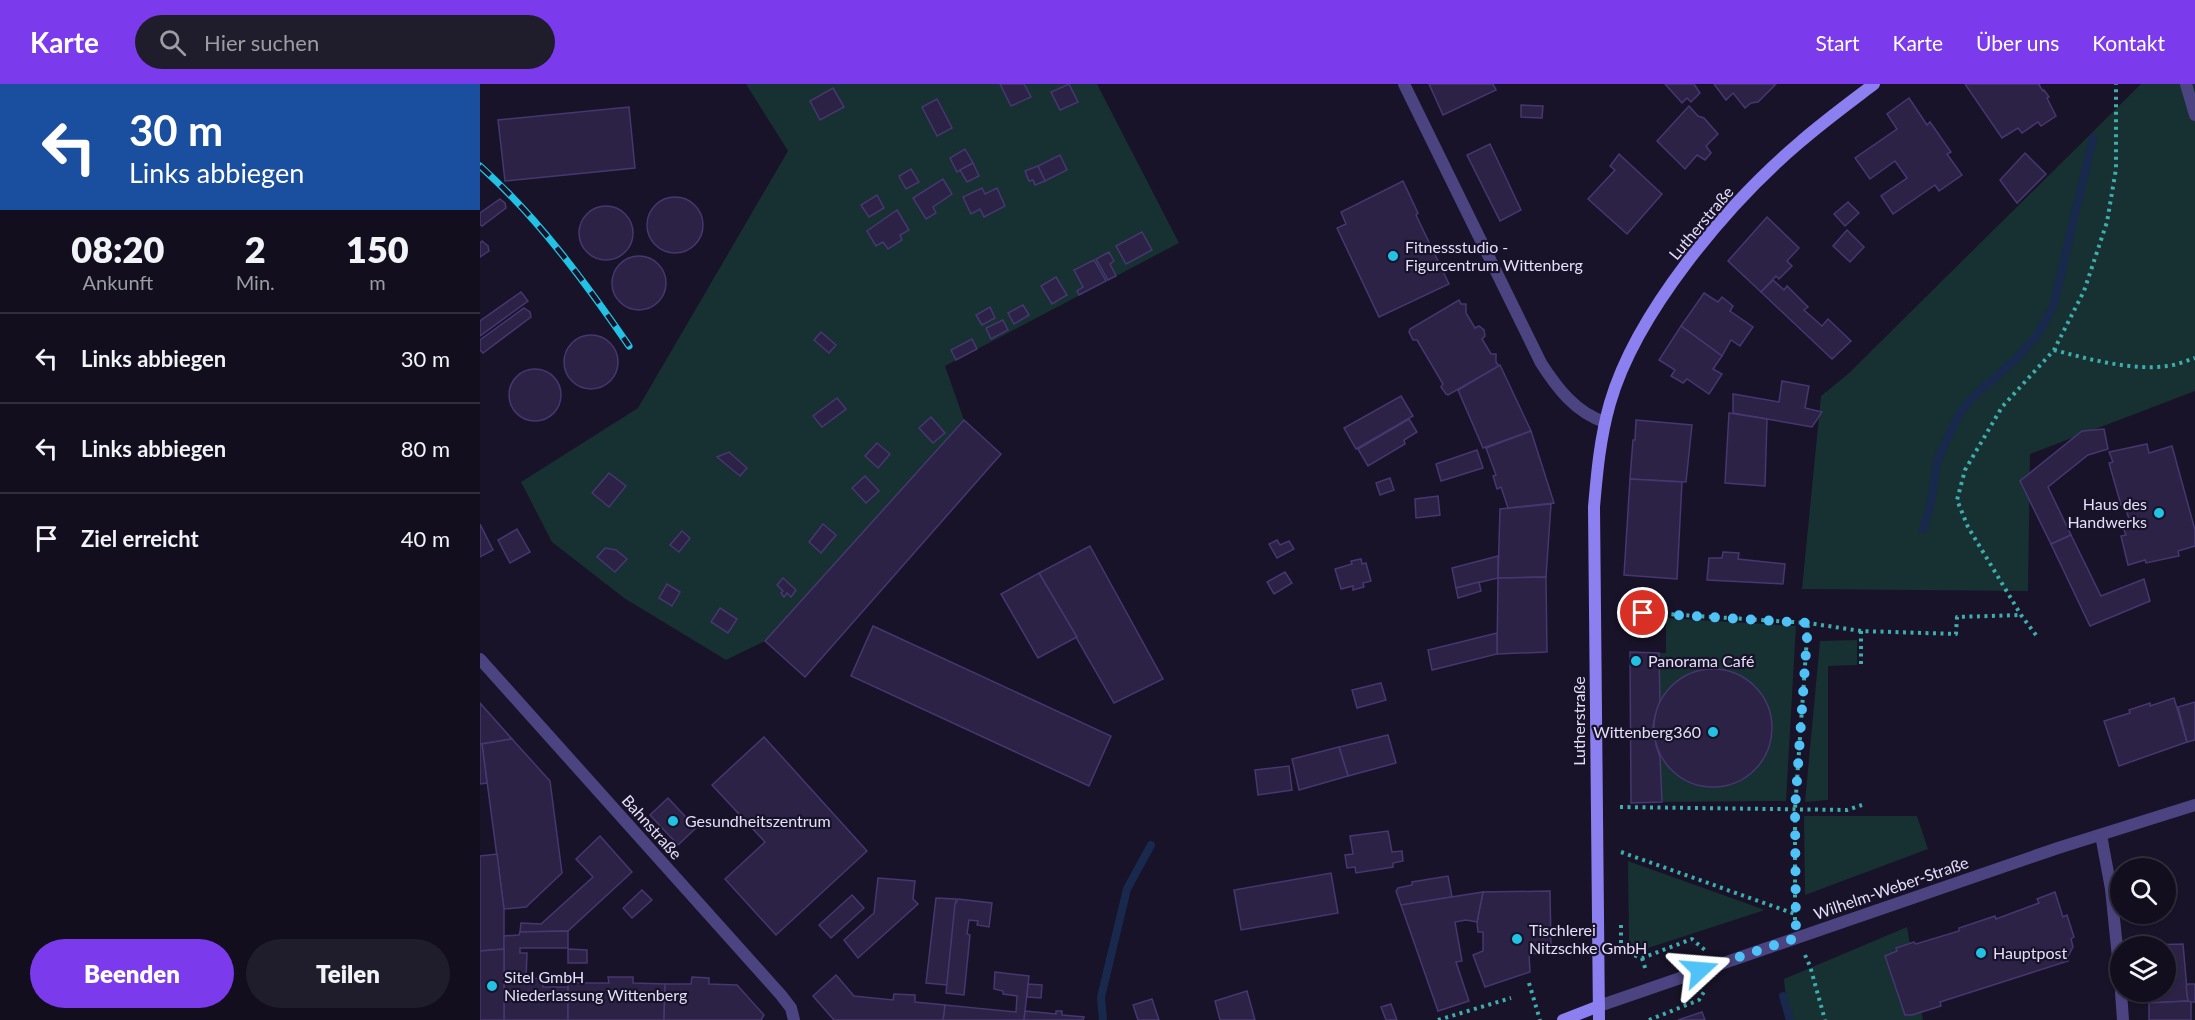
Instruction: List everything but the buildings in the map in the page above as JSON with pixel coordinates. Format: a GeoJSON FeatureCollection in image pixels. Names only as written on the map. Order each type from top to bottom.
{"type":"FeatureCollection","features":[{"type":"Feature","properties":{"kind":"street"},"geometry":{"type":"LineString","coordinates":[[1404,84],[1541,363],[1550,378],[1576,406],[1589,417],[1605,422]]}},
{"type":"Feature","properties":{"kind":"street","name":"Lutherstraße"},"geometry":{"type":"LineString","coordinates":[[1599,1020],[1594,507],[1598,462],[1605,422],[1617,383],[1632,349],[1650,316],[1687,263],[1773,167],[1798,143],[1874,84]]}},
{"type":"Feature","properties":{"kind":"street"},"geometry":{"type":"LineString","coordinates":[[2186,84],[2195,115]]}},
{"type":"Feature","properties":{"kind":"street","name":"Bahnstraße"},"geometry":{"type":"LineString","coordinates":[[480,659],[782,995],[794,1020]]}},
{"type":"Feature","properties":{"kind":"street","name":"Wilhelm-Weber-Straße"},"geometry":{"type":"LineString","coordinates":[[1599,1006],[2195,805]]}},
{"type":"Feature","properties":{"kind":"street"},"geometry":{"type":"LineString","coordinates":[[2101,835],[2108,870],[2115,936]]}},
{"type":"Feature","properties":{"kind":"street"},"geometry":{"type":"LineString","coordinates":[[2122,1002],[2123,1020]]}},
{"type":"Feature","properties":{"kind":"street"},"geometry":{"type":"LineString","coordinates":[[1563,1020],[1599,1006]]}},
{"type":"Feature","properties":{"kind":"path"},"geometry":{"type":"LineString","coordinates":[[2036,635],[2021,615],[1968,527],[1957,500],[1965,470],[2002,407],[2054,350],[2084,291],[2107,222],[2116,169],[2116,84]]}},
{"type":"Feature","properties":{"kind":"path"},"geometry":{"type":"LineString","coordinates":[[2054,350],[2092,360],[2142,366],[2168,366],[2195,358]]}},
{"type":"Feature","properties":{"kind":"path"},"geometry":{"type":"LineString","coordinates":[[1619,611],[1808,623],[1861,631],[1956,634],[1956,617],[2021,615]]}},
{"type":"Feature","properties":{"kind":"path"},"geometry":{"type":"LineString","coordinates":[[1808,623],[1795,809],[1796,938],[1810,966],[1825,1020]]}},
{"type":"Feature","properties":{"kind":"path"},"geometry":{"type":"LineString","coordinates":[[1861,631],[1861,666]]}},
{"type":"Feature","properties":{"kind":"path"},"geometry":{"type":"LineString","coordinates":[[1620,807],[1847,810],[1862,805]]}},
{"type":"Feature","properties":{"kind":"path"},"geometry":{"type":"LineString","coordinates":[[1621,852],[1795,914]]}},
{"type":"Feature","properties":{"kind":"path"},"geometry":{"type":"LineString","coordinates":[[1621,925],[1622,945],[1628,953],[1642,958],[1692,939],[1722,963]]}},
{"type":"Feature","properties":{"kind":"path"},"geometry":{"type":"LineString","coordinates":[[1529,983],[1540,1020]]}},
{"type":"Feature","properties":{"kind":"path"},"geometry":{"type":"LineString","coordinates":[[1438,1020],[1511,998]]}},
{"type":"Feature","properties":{"kind":"green space"},"geometry":{"type":"Polygon","coordinates":[[[746,84],[1097,84],[1179,243],[945,366],[964,420],[765,641],[726,660],[624,598],[552,542],[521,482],[638,408],[788,151],[746,84]]]}},
{"type":"Feature","properties":{"kind":"green space"},"geometry":{"type":"Polygon","coordinates":[[[2141,84],[2195,84],[2195,391],[2030,454],[2028,591],[1802,589],[1821,396],[1848,374],[2141,84]]]}},
{"type":"Feature","properties":{"kind":"green space"},"geometry":{"type":"Polygon","coordinates":[[[1649,617],[1796,626],[1786,801],[1662,802],[1660,757],[1673,771],[1695,784],[1712,787],[1731,784],[1754,770],[1769,748],[1772,724],[1765,702],[1750,684],[1730,671],[1707,669],[1683,678],[1660,702],[1659,653],[1666,653],[1666,622],[1649,617]]]}},
{"type":"Feature","properties":{"kind":"green space"},"geometry":{"type":"Polygon","coordinates":[[[1857,640],[1857,665],[1828,666],[1828,800],[1805,802],[1820,641],[1857,640]]]}},
{"type":"Feature","properties":{"kind":"green space"},"geometry":{"type":"Polygon","coordinates":[[[1804,816],[1917,816],[1928,849],[1805,895],[1804,816]]]}},
{"type":"Feature","properties":{"kind":"green space"},"geometry":{"type":"Polygon","coordinates":[[[1628,861],[1765,910],[1648,948],[1635,948],[1629,941],[1628,861]]]}},
{"type":"Feature","properties":{"kind":"green space"},"geometry":{"type":"Polygon","coordinates":[[[1907,927],[1923,1020],[1788,1020],[1784,979],[1907,927]]]}},
{"type":"Feature","properties":{"kind":"waterway"},"geometry":{"type":"LineString","coordinates":[[1923,529],[1931,504],[1937,461],[1959,414],[1974,396],[2016,359],[2038,334],[2053,307],[2093,138]]}},
{"type":"Feature","properties":{"kind":"waterway"},"geometry":{"type":"LineString","coordinates":[[1103,1020],[1101,997],[1127,889],[1151,845]]}},
{"type":"Feature","properties":{"kind":"waterway"},"geometry":{"type":"LineString","coordinates":[[1783,996],[1790,1020]]}},
{"type":"Feature","properties":{"kind":"railway"},"geometry":{"type":"LineString","coordinates":[[480,166],[541,229],[629,346]]}},
{"type":"Feature","properties":{"kind":"place","name":"Fitnessstudio - Figurcentrum Wittenberg"},"geometry":{"type":"Point","coordinates":[1393,256]}},
{"type":"Feature","properties":{"kind":"place","name":"Haus des Handwerks"},"geometry":{"type":"Point","coordinates":[2159,513]}},
{"type":"Feature","properties":{"kind":"place","name":"Panorama Café"},"geometry":{"type":"Point","coordinates":[1636,661]}},
{"type":"Feature","properties":{"kind":"place","name":"Wittenberg360"},"geometry":{"type":"Point","coordinates":[1713,732]}},
{"type":"Feature","properties":{"kind":"place","name":"Gesundheitszentrum"},"geometry":{"type":"Point","coordinates":[673,821]}},
{"type":"Feature","properties":{"kind":"place","name":"Tischlerei Nitzschke GmbH"},"geometry":{"type":"Point","coordinates":[1517,939]}},
{"type":"Feature","properties":{"kind":"place","name":"Hauptpost"},"geometry":{"type":"Point","coordinates":[1981,953]}},
{"type":"Feature","properties":{"kind":"place","name":"Sitel GmbH Niederlassung Wittenberg"},"geometry":{"type":"Point","coordinates":[492,986]}},
{"type":"Feature","properties":{"kind":"route"},"geometry":{"type":"LineString","coordinates":[[1643,613],[1808,623],[1795,809],[1796,938],[1700,970]]}}]}
